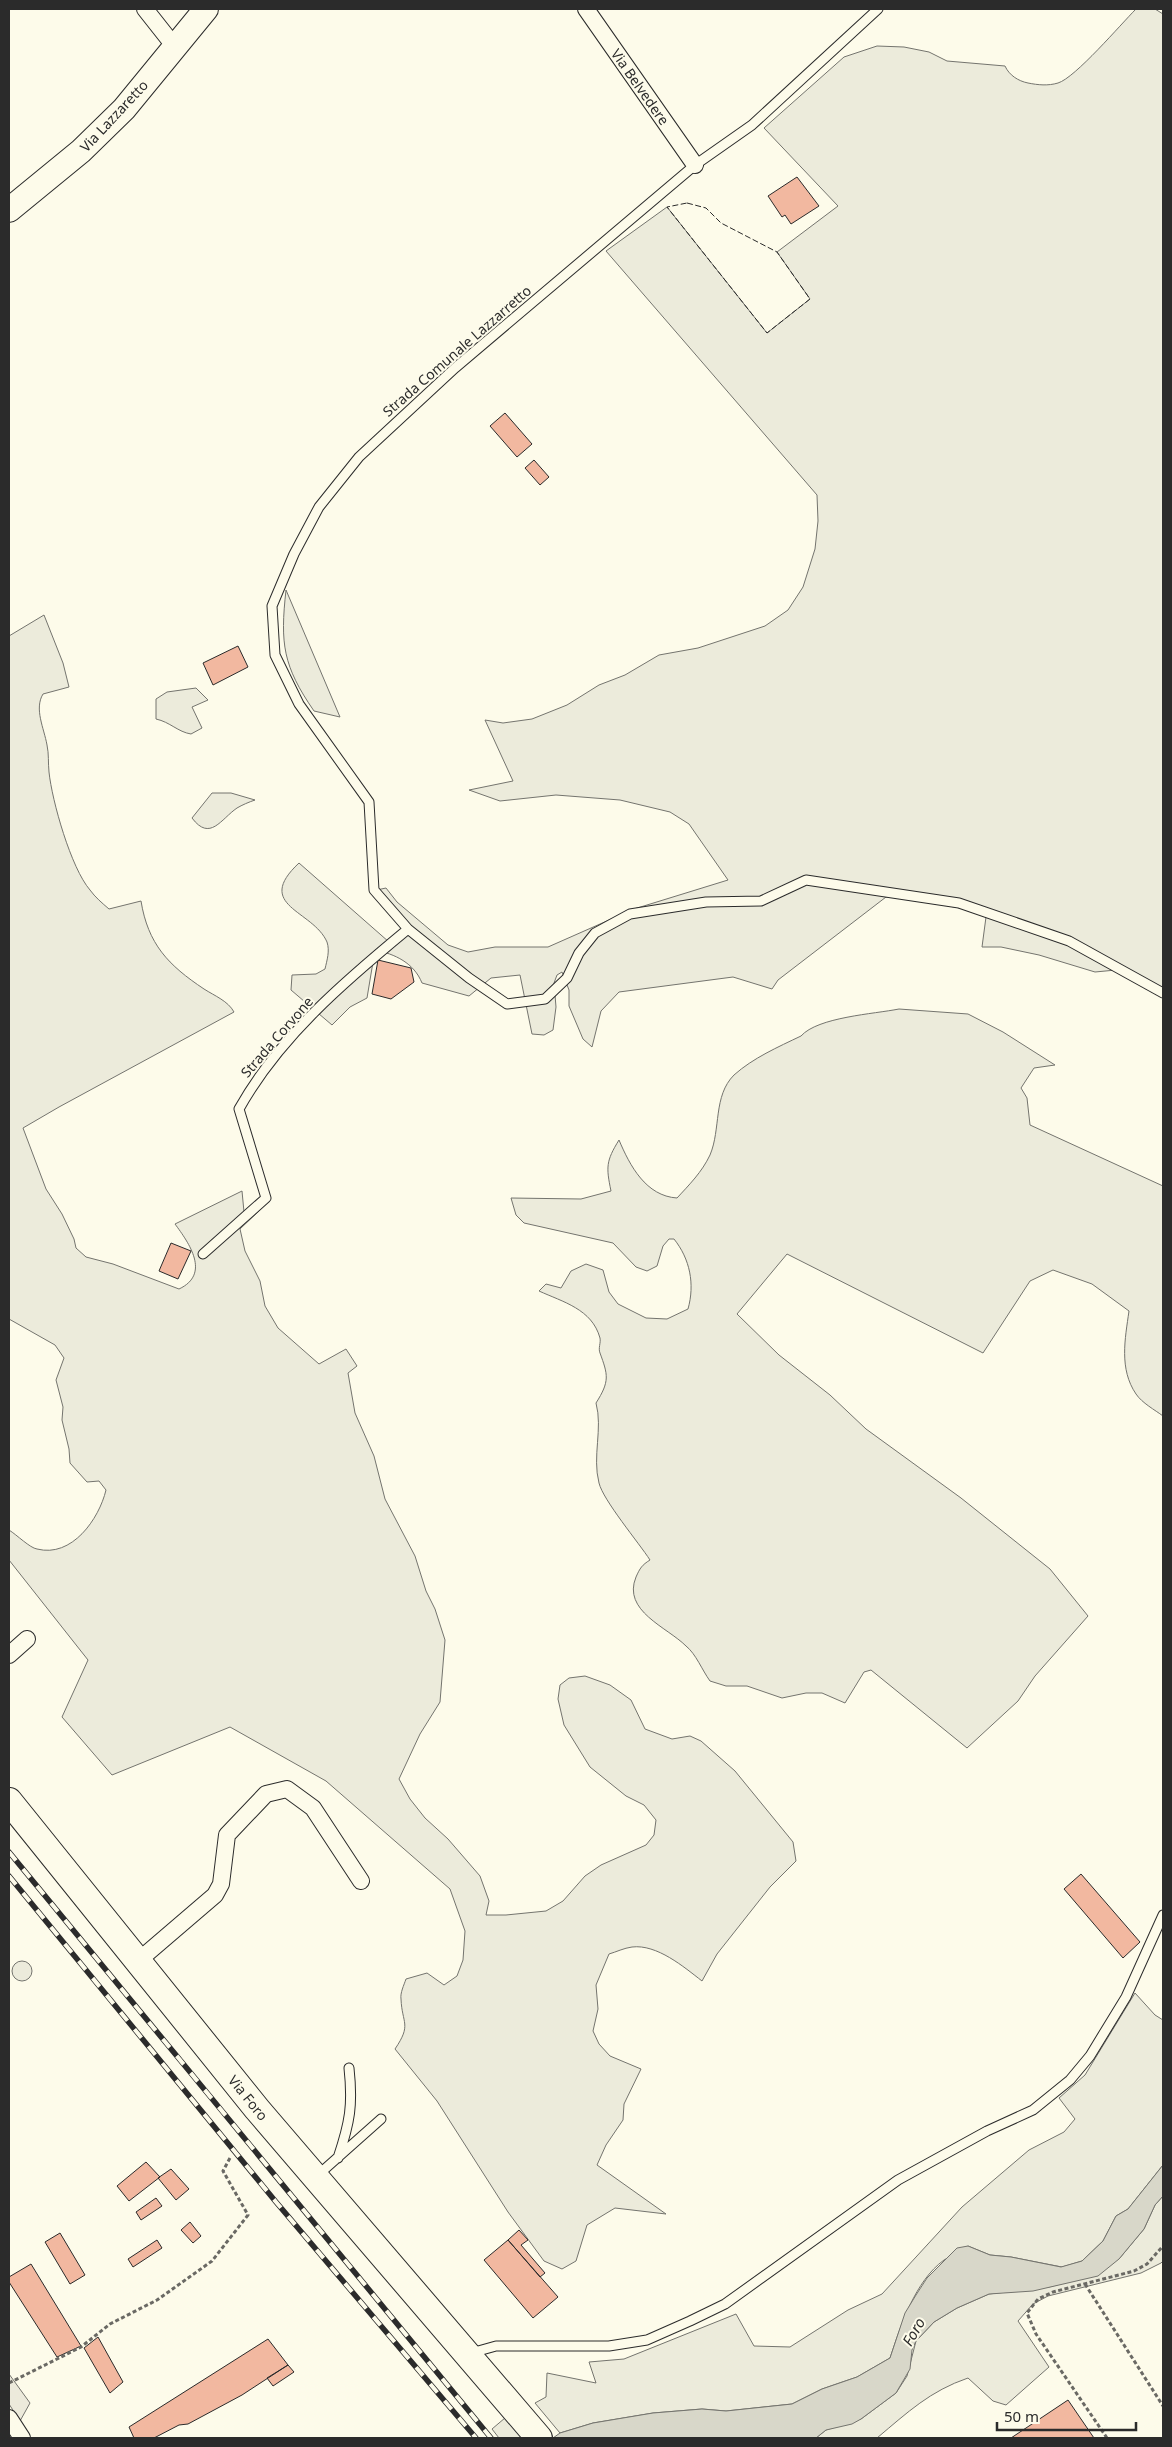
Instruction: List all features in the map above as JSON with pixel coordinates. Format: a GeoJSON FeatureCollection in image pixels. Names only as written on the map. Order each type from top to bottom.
{"type":"FeatureCollection","features":[{"type":"Feature","properties":{"kind":"main road","name":"Via Foro"},"geometry":{"type":"LineString","coordinates":[[9,1801],[257,2109],[539,2438]]}},
{"type":"Feature","properties":{"kind":"street"},"geometry":{"type":"LineString","coordinates":[[145,9],[175,47]]}},
{"type":"Feature","properties":{"kind":"street","name":"Via Lazzaretto"},"geometry":{"type":"LineString","coordinates":[[9,210],[81,151],[124,109],[206,9]]}},
{"type":"Feature","properties":{"kind":"street","name":"Via Belvedere"},"geometry":{"type":"LineString","coordinates":[[586,9],[695,165]]}},
{"type":"Feature","properties":{"kind":"street"},"geometry":{"type":"LineString","coordinates":[[9,1655],[27,1639]]}},
{"type":"Feature","properties":{"kind":"street"},"geometry":{"type":"LineString","coordinates":[[138,1961],[215,1895],[221,1884],[227,1835],[266,1794],[287,1790],[313,1808],[361,1881]]}},
{"type":"Feature","properties":{"kind":"street"},"geometry":{"type":"LineString","coordinates":[[9,2418],[22,2438]]}},
{"type":"Feature","properties":{"kind":"lane","name":"Strada Comunale Lazzarretto"},"geometry":{"type":"LineString","coordinates":[[408,929],[374,890],[369,802],[299,704],[275,655],[272,606],[294,554],[319,507],[359,457],[455,368],[695,165],[752,124],[878,9]]}},
{"type":"Feature","properties":{"kind":"lane"},"geometry":{"type":"LineString","coordinates":[[408,929],[469,978],[506,1004],[545,999],[566,978],[579,953],[595,933],[630,914],[706,902],[761,901],[806,880],[959,903],[1069,941],[1163,993]]}},
{"type":"Feature","properties":{"kind":"lane","name":"Strada Corvone"},"geometry":{"type":"LineString","coordinates":[[202,1254],[266,1198],[239,1109],[255,1080],[295,1033],[328,1000],[369,961],[408,929]]}},
{"type":"Feature","properties":{"kind":"lane"},"geometry":{"type":"LineString","coordinates":[[466,2354],[496,2346],[609,2346],[647,2340],[690,2322],[724,2304],[898,2180],[987,2131],[1033,2110],[1070,2080],[1090,2056],[1126,1997],[1163,1915]]}},
{"type":"Feature","properties":{"kind":"lane"},"geometry":{"type":"LineString","coordinates":[[338,2158],[350,2119],[352,2100],[349,2068]]}},
{"type":"Feature","properties":{"kind":"lane"},"geometry":{"type":"LineString","coordinates":[[316,2177],[381,2119]]}},
{"type":"Feature","properties":{"kind":"path"},"geometry":{"type":"LineString","coordinates":[[9,2383],[81,2348],[110,2324],[157,2300],[212,2261],[248,2215],[223,2171],[232,2156]]}},
{"type":"Feature","properties":{"kind":"path"},"geometry":{"type":"LineString","coordinates":[[1107,2438],[1036,2334],[1027,2313],[1038,2299],[1134,2271],[1147,2264],[1163,2246]]}},
{"type":"Feature","properties":{"kind":"path"},"geometry":{"type":"LineString","coordinates":[[1085,2284],[1163,2406]]}},
{"type":"Feature","properties":{"kind":"shaded area"},"geometry":{"type":"Polygon","coordinates":[[[1136,9],[1155,9],[1163,14],[1163,996],[1116,970],[1095,972],[1039,955],[1001,947],[982,947],[986,917],[965,909],[896,896],[886,897],[778,980],[772,989],[733,977],[619,992],[601,1011],[592,1047],[583,1039],[569,1006],[569,990],[562,972],[557,975],[554,983],[556,1007],[553,1030],[544,1035],[532,1034],[520,975],[491,978],[469,996],[422,983],[419,976],[409,965],[397,957],[375,950],[367,998],[350,1007],[332,1025],[291,990],[292,975],[316,974],[325,969],[328,952],[327,942],[320,931],[290,907],[284,898],[282,889],[286,877],[299,863],[389,942],[405,930],[372,891],[386,888],[397,902],[448,945],[468,952],[495,947],[548,947],[634,909],[728,880],[689,824],[670,812],[620,800],[556,795],[500,801],[469,790],[513,781],[485,720],[503,723],[532,719],[567,705],[599,685],[625,675],[659,655],[698,648],[765,626],[788,610],[803,587],[815,549],[818,521],[817,495],[606,251],[667,207],[767,333],[810,299],[777,252],[838,206],[764,128],[844,57],[877,46],[904,47],[929,52],[947,61],[1005,66],[1011,75],[1024,82],[1039,85],[1054,84],[1066,79],[1098,50],[1136,9]]]}},
{"type":"Feature","properties":{"kind":"shaded area"},"geometry":{"type":"Polygon","coordinates":[[[286,590],[340,717],[314,711],[290,667],[286,654],[283,625],[286,590]]]}},
{"type":"Feature","properties":{"kind":"shaded area"},"geometry":{"type":"Polygon","coordinates":[[[44,615],[63,663],[69,687],[43,694],[39,706],[48,748],[49,772],[54,800],[69,851],[76,866],[92,893],[109,909],[141,901],[149,930],[170,962],[191,980],[225,1002],[234,1012],[23,1128],[46,1189],[62,1214],[74,1239],[76,1248],[86,1257],[113,1264],[179,1289],[189,1283],[194,1275],[195,1267],[191,1249],[175,1224],[242,1191],[244,1212],[258,1201],[262,1208],[240,1229],[245,1251],[260,1281],[265,1306],[278,1328],[319,1364],[346,1349],[357,1366],[348,1373],[355,1413],[374,1456],[385,1499],[415,1556],[445,1640],[440,1702],[420,1734],[399,1779],[410,1799],[425,1818],[448,1839],[480,1876],[489,1901],[486,1915],[546,1911],[563,1901],[585,1876],[601,1865],[646,1845],[654,1835],[656,1820],[644,1805],[626,1796],[590,1767],[564,1725],[558,1699],[560,1685],[569,1678],[585,1676],[610,1685],[631,1700],[645,1729],[672,1739],[690,1736],[701,1741],[735,1771],[793,1842],[796,1861],[770,1887],[717,1954],[702,1981],[670,1958],[651,1949],[632,1947],[609,1954],[596,1985],[598,2009],[593,2031],[599,2044],[610,2056],[641,2069],[624,2104],[623,2120],[606,2145],[597,2165],[666,2214],[615,2208],[587,2225],[576,2261],[562,2269],[544,2261],[508,2212],[437,2101],[395,2049],[405,2029],[401,1997],[406,1979],[427,1973],[444,1985],[457,1976],[463,1960],[465,1931],[450,1889],[326,1781],[230,1727],[112,1775],[62,1717],[88,1660],[9,1560],[9,1530],[34,1548],[50,1550],[62,1548],[82,1534],[90,1524],[97,1513],[106,1490],[99,1481],[87,1482],[70,1463],[69,1449],[62,1420],[63,1407],[56,1380],[64,1358],[55,1345],[9,1319],[9,636],[44,615]]]}},
{"type":"Feature","properties":{"kind":"shaded area"},"geometry":{"type":"Polygon","coordinates":[[[196,688],[208,700],[192,707],[202,728],[191,734],[156,719],[156,699],[167,692],[196,688]]]}},
{"type":"Feature","properties":{"kind":"shaded area"},"geometry":{"type":"Polygon","coordinates":[[[212,793],[231,793],[255,800],[237,808],[215,826],[204,828],[198,825],[192,818],[212,793]]]}},
{"type":"Feature","properties":{"kind":"shaded area"},"geometry":{"type":"Polygon","coordinates":[[[899,1009],[968,1014],[1003,1032],[1055,1065],[1034,1068],[1021,1088],[1027,1098],[1030,1125],[1163,1186],[1163,1416],[1136,1394],[1127,1374],[1125,1354],[1129,1311],[1092,1284],[1053,1270],[1030,1281],[983,1353],[787,1254],[737,1314],[779,1355],[830,1395],[866,1429],[961,1498],[1050,1569],[1088,1616],[1035,1676],[1018,1701],[967,1748],[871,1670],[864,1672],[845,1703],[822,1693],[806,1693],[782,1698],[747,1686],[726,1686],[710,1681],[690,1649],[658,1625],[641,1609],[635,1599],[633,1589],[639,1571],[650,1560],[607,1500],[599,1483],[597,1473],[598,1413],[596,1403],[606,1383],[605,1367],[599,1351],[600,1338],[596,1328],[584,1313],[567,1303],[539,1291],[546,1284],[561,1288],[571,1271],[586,1264],[603,1270],[609,1292],[618,1304],[646,1318],[667,1319],[688,1309],[691,1290],[690,1272],[684,1255],[674,1239],[669,1239],[663,1246],[657,1266],[647,1271],[636,1267],[613,1243],[524,1223],[516,1215],[511,1198],[581,1199],[611,1191],[608,1164],[619,1140],[628,1160],[648,1186],[656,1192],[677,1198],[699,1173],[710,1155],[723,1093],[727,1083],[741,1069],[757,1058],[801,1036],[820,1024],[847,1017],[899,1009]]]}},
{"type":"Feature","properties":{"kind":"shaded area"},"geometry":{"type":"Polygon","coordinates":[[[22,1961],[29,1964],[32,1971],[29,1978],[22,1981],[15,1978],[12,1971],[15,1964],[22,1961]]]}},
{"type":"Feature","properties":{"kind":"shaded area"},"geometry":{"type":"Polygon","coordinates":[[[1135,1993],[1155,2015],[1163,2020],[1163,2165],[1128,2209],[1116,2216],[1103,2241],[1082,2261],[1062,2267],[990,2255],[968,2246],[944,2260],[925,2280],[910,2304],[890,2358],[857,2377],[822,2389],[792,2404],[726,2411],[702,2409],[653,2413],[593,2423],[560,2433],[535,2403],[546,2397],[547,2373],[596,2383],[589,2362],[624,2359],[736,2314],[754,2346],[790,2347],[848,2310],[882,2294],[962,2207],[1029,2150],[1064,2132],[1075,2119],[1059,2098],[1085,2075],[1135,1993]]]}},
{"type":"Feature","properties":{"kind":"shaded area"},"geometry":{"type":"Polygon","coordinates":[[[1163,2196],[1163,2261],[1161,2263],[1141,2273],[1048,2296],[1033,2304],[1018,2321],[1049,2367],[1006,2405],[993,2401],[968,2378],[954,2383],[931,2396],[909,2411],[877,2438],[816,2438],[826,2430],[861,2419],[896,2393],[907,2376],[916,2341],[934,2322],[957,2308],[989,2294],[1049,2287],[1068,2282],[1119,2259],[1144,2229],[1155,2205],[1163,2196]]]}},
{"type":"Feature","properties":{"kind":"shaded area"},"geometry":{"type":"Polygon","coordinates":[[[9,2374],[30,2403],[20,2421],[9,2404],[9,2374]]]}},
{"type":"Feature","properties":{"kind":"shaded area"},"geometry":{"type":"Polygon","coordinates":[[[512,2412],[534,2438],[499,2438],[492,2429],[512,2412]]]}},
{"type":"Feature","properties":{"kind":"water","name":"Foro"},"geometry":{"type":"Polygon","coordinates":[[[1163,2165],[1163,2196],[1155,2205],[1144,2229],[1119,2259],[1098,2276],[1033,2291],[989,2294],[957,2308],[934,2322],[916,2341],[912,2350],[910,2369],[896,2393],[852,2424],[826,2430],[816,2438],[553,2438],[560,2433],[593,2423],[653,2413],[702,2409],[726,2411],[792,2404],[822,2389],[857,2377],[890,2358],[905,2313],[927,2278],[957,2248],[968,2246],[990,2255],[1011,2257],[1061,2267],[1082,2261],[1103,2241],[1116,2216],[1128,2209],[1163,2165]]]}},
{"type":"Feature","properties":{"kind":"building"},"geometry":{"type":"Polygon","coordinates":[[[797,177],[819,206],[791,224],[785,215],[782,217],[768,196],[797,177]]]}},
{"type":"Feature","properties":{"kind":"building"},"geometry":{"type":"Polygon","coordinates":[[[505,413],[532,444],[517,457],[490,426],[505,413]]]}},
{"type":"Feature","properties":{"kind":"building"},"geometry":{"type":"Polygon","coordinates":[[[534,460],[549,477],[540,485],[525,468],[534,460]]]}},
{"type":"Feature","properties":{"kind":"building"},"geometry":{"type":"Polygon","coordinates":[[[238,646],[248,667],[213,685],[203,663],[238,646]]]}},
{"type":"Feature","properties":{"kind":"building"},"geometry":{"type":"Polygon","coordinates":[[[378,960],[411,968],[414,982],[391,999],[372,994],[378,960]]]}},
{"type":"Feature","properties":{"kind":"building"},"geometry":{"type":"Polygon","coordinates":[[[171,1243],[191,1251],[178,1279],[159,1271],[171,1243]]]}},
{"type":"Feature","properties":{"kind":"building"},"geometry":{"type":"Polygon","coordinates":[[[1081,1874],[1140,1942],[1123,1958],[1064,1889],[1081,1874]]]}},
{"type":"Feature","properties":{"kind":"building"},"geometry":{"type":"Polygon","coordinates":[[[146,2162],[160,2177],[129,2201],[117,2186],[146,2162]]]}},
{"type":"Feature","properties":{"kind":"building"},"geometry":{"type":"Polygon","coordinates":[[[171,2169],[189,2189],[176,2200],[158,2178],[171,2169]]]}},
{"type":"Feature","properties":{"kind":"building"},"geometry":{"type":"Polygon","coordinates":[[[156,2198],[162,2206],[141,2220],[136,2212],[156,2198]]]}},
{"type":"Feature","properties":{"kind":"building"},"geometry":{"type":"Polygon","coordinates":[[[190,2222],[201,2236],[193,2243],[181,2230],[190,2222]]]}},
{"type":"Feature","properties":{"kind":"building"},"geometry":{"type":"Polygon","coordinates":[[[519,2230],[528,2240],[521,2245],[545,2273],[540,2277],[508,2240],[519,2230]]]}},
{"type":"Feature","properties":{"kind":"building"},"geometry":{"type":"Polygon","coordinates":[[[60,2233],[85,2275],[70,2284],[45,2242],[60,2233]]]}},
{"type":"Feature","properties":{"kind":"building"},"geometry":{"type":"Polygon","coordinates":[[[157,2240],[162,2248],[133,2267],[128,2259],[157,2240]]]}},
{"type":"Feature","properties":{"kind":"building"},"geometry":{"type":"Polygon","coordinates":[[[508,2240],[558,2297],[533,2318],[484,2260],[508,2240]]]}},
{"type":"Feature","properties":{"kind":"building"},"geometry":{"type":"Polygon","coordinates":[[[31,2264],[81,2346],[57,2357],[9,2282],[9,2277],[31,2264]]]}},
{"type":"Feature","properties":{"kind":"building"},"geometry":{"type":"Polygon","coordinates":[[[98,2337],[123,2382],[110,2393],[84,2348],[98,2337]]]}},
{"type":"Feature","properties":{"kind":"building"},"geometry":{"type":"Polygon","coordinates":[[[268,2339],[288,2365],[242,2395],[188,2424],[179,2425],[154,2438],[134,2438],[129,2427],[268,2339]]]}},
{"type":"Feature","properties":{"kind":"building"},"geometry":{"type":"Polygon","coordinates":[[[288,2365],[294,2372],[273,2386],[267,2378],[288,2365]]]}},
{"type":"Feature","properties":{"kind":"building"},"geometry":{"type":"Polygon","coordinates":[[[1068,2400],[1094,2438],[1011,2438],[1068,2400]]]}},
{"type":"Feature","properties":{"kind":"railway"},"geometry":{"type":"LineString","coordinates":[[9,1852],[491,2438]]}},
{"type":"Feature","properties":{"kind":"railway"},"geometry":{"type":"LineString","coordinates":[[9,1876],[276,2202],[476,2438]]}},
{"type":"Feature","properties":{"kind":"fence"},"geometry":{"type":"LineString","coordinates":[[687,203],[706,208],[721,223],[777,252],[810,299],[767,333],[667,207],[687,203]]}}]}
